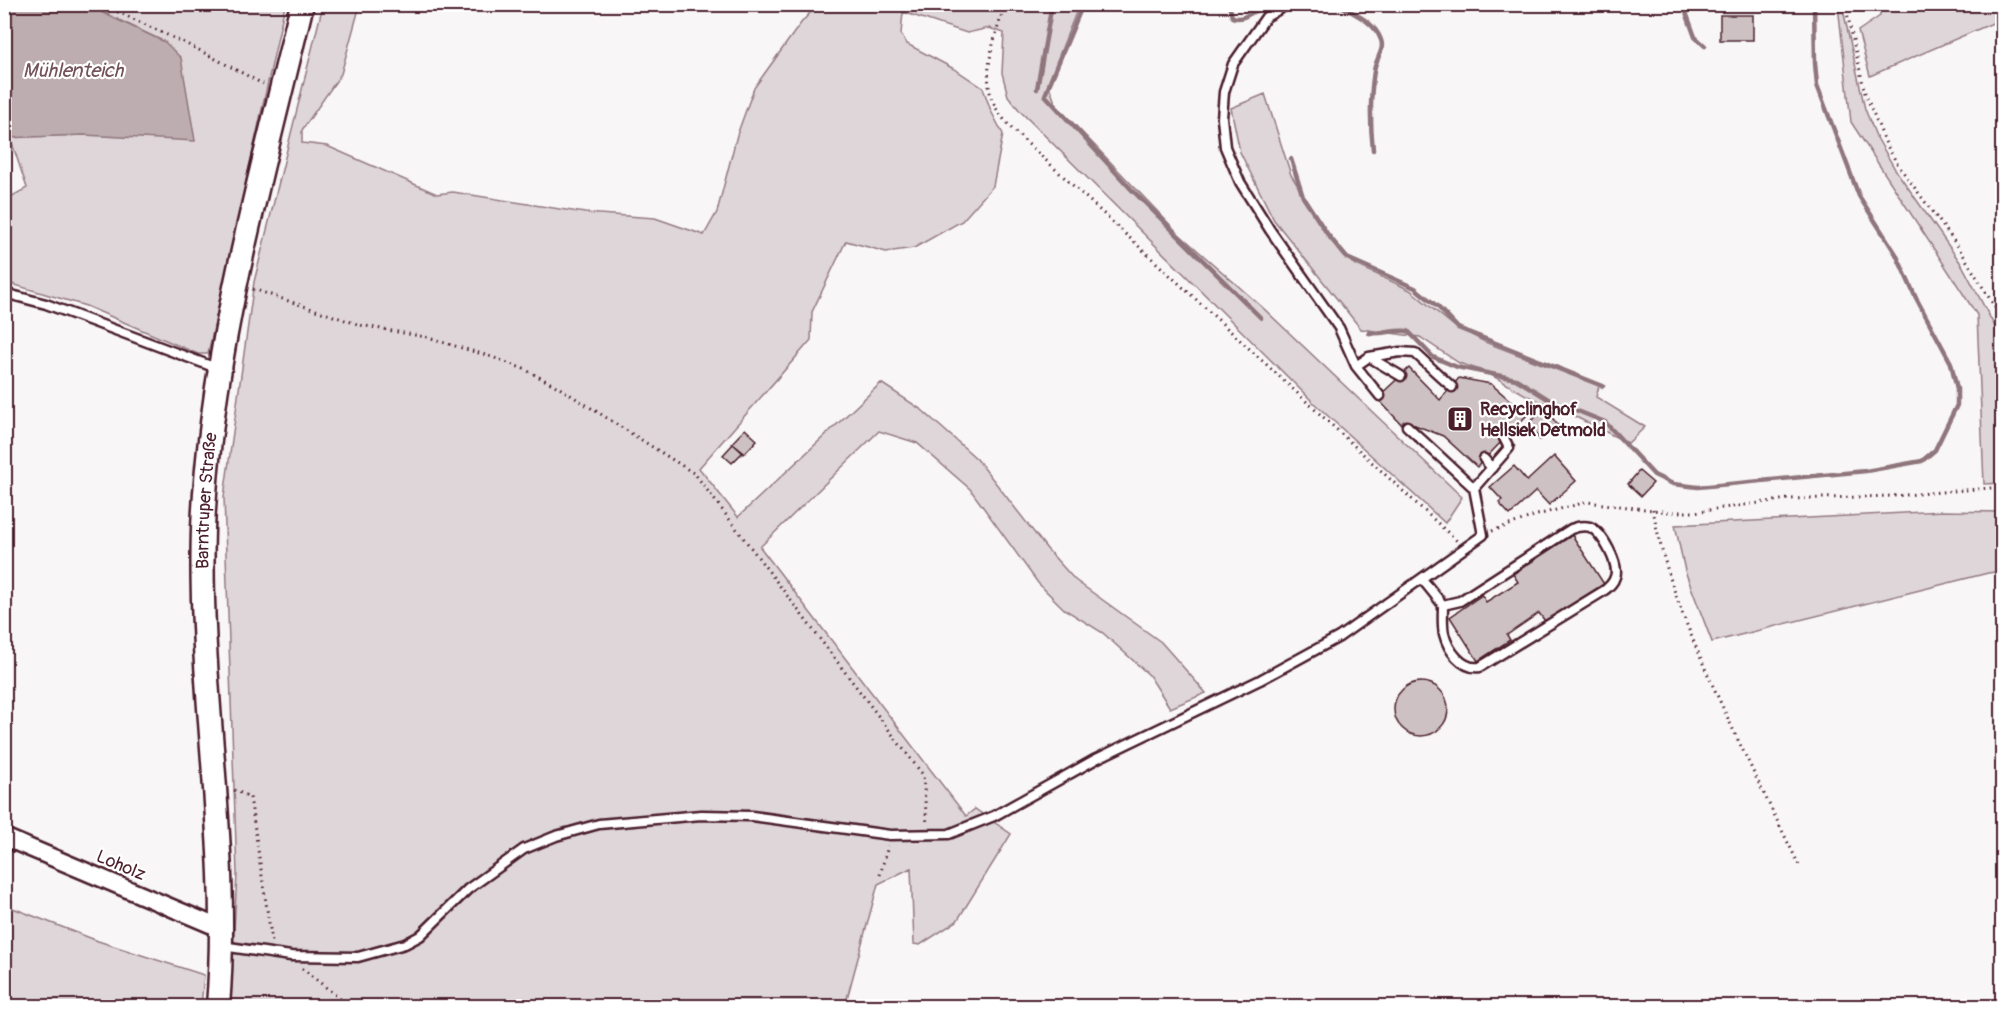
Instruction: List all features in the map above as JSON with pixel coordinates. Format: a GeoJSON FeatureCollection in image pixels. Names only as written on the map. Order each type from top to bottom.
{"type":"FeatureCollection","features":[{"type":"Feature","properties":{"kind":"main road","name":"Barntruper Straße"},"geometry":{"type":"LineString","coordinates":[[218,1006],[222,937],[203,569],[206,480],[220,369],[236,283],[302,4]]}},
{"type":"Feature","properties":{"kind":"street","name":"Loholz"},"geometry":{"type":"LineString","coordinates":[[4,837],[210,924],[222,937]]}},
{"type":"Feature","properties":{"kind":"lane"},"geometry":{"type":"LineString","coordinates":[[1288,4],[1266,17],[1233,64],[1224,92],[1222,118],[1225,147],[1240,182],[1270,230],[1339,328],[1356,366],[1380,396]]}},
{"type":"Feature","properties":{"kind":"lane"},"geometry":{"type":"LineString","coordinates":[[4,293],[46,304],[220,369]]}},
{"type":"Feature","properties":{"kind":"lane"},"geometry":{"type":"LineString","coordinates":[[1356,366],[1369,357],[1400,352],[1415,353],[1452,387]]}},
{"type":"Feature","properties":{"kind":"lane"},"geometry":{"type":"LineString","coordinates":[[1369,357],[1401,376]]}},
{"type":"Feature","properties":{"kind":"lane"},"geometry":{"type":"LineString","coordinates":[[222,937],[291,956],[358,957],[405,944],[420,936],[468,889],[524,849],[556,836],[599,824],[701,815],[752,816],[890,835],[928,836],[949,834],[994,816],[1096,759],[1260,680],[1339,637],[1483,535],[1474,488],[1407,426]]}},
{"type":"Feature","properties":{"kind":"lane"},"geometry":{"type":"LineString","coordinates":[[1474,488],[1509,448],[1504,438]]}},
{"type":"Feature","properties":{"kind":"lane"},"geometry":{"type":"LineString","coordinates":[[1484,459],[1492,468]]}},
{"type":"Feature","properties":{"kind":"lane"},"geometry":{"type":"LineString","coordinates":[[1422,579],[1443,605],[1444,634],[1450,649],[1465,666],[1473,668],[1480,667],[1610,586],[1615,579],[1617,569],[1598,533],[1591,527],[1581,526],[1571,529],[1460,601],[1443,605]]}},
{"type":"Feature","properties":{"kind":"path"},"geometry":{"type":"LineString","coordinates":[[101,4],[271,88]]}},
{"type":"Feature","properties":{"kind":"path"},"geometry":{"type":"LineString","coordinates":[[1005,4],[994,43],[988,78],[994,105],[1012,129],[1465,549]]}},
{"type":"Feature","properties":{"kind":"path"},"geometry":{"type":"LineString","coordinates":[[1845,4],[1865,93],[1886,144],[1903,173],[1959,248],[2002,319]]}},
{"type":"Feature","properties":{"kind":"path"},"geometry":{"type":"LineString","coordinates":[[236,283],[360,326],[425,337],[524,369],[558,387],[696,474],[923,775],[928,836]]}},
{"type":"Feature","properties":{"kind":"path"},"geometry":{"type":"LineString","coordinates":[[1483,535],[1537,515],[1587,502],[1694,512],[1788,499],[1893,496],[2002,487]]}},
{"type":"Feature","properties":{"kind":"path"},"geometry":{"type":"LineString","coordinates":[[1653,509],[1659,545],[1688,628],[1737,741],[1800,867]]}},
{"type":"Feature","properties":{"kind":"path"},"geometry":{"type":"LineString","coordinates":[[214,781],[250,797],[274,953]]}},
{"type":"Feature","properties":{"kind":"path"},"geometry":{"type":"LineString","coordinates":[[880,875],[890,835]]}},
{"type":"Feature","properties":{"kind":"path"},"geometry":{"type":"LineString","coordinates":[[300,967],[349,1006]]}},
{"type":"Feature","properties":{"kind":"shaded area"},"geometry":{"type":"Polygon","coordinates":[[[88,5],[285,5],[208,354],[198,354],[86,306],[5,282],[5,200],[27,188],[10,137],[84,135],[165,42],[88,5]]]}},
{"type":"Feature","properties":{"kind":"shaded area"},"geometry":{"type":"Polygon","coordinates":[[[323,5],[360,5],[341,74],[302,130],[302,143],[327,146],[437,194],[453,192],[585,213],[655,218],[704,235],[717,212],[737,135],[754,88],[801,23],[817,5],[1079,5],[1048,83],[1056,105],[1179,234],[1262,307],[1462,497],[1445,523],[1316,405],[1020,111],[1008,96],[1002,73],[1004,33],[989,28],[967,33],[903,12],[901,34],[907,44],[956,70],[983,88],[991,111],[1003,134],[993,186],[962,221],[914,248],[886,252],[846,241],[812,312],[811,340],[699,468],[738,517],[881,383],[922,410],[977,459],[1047,549],[1075,580],[1161,642],[1206,693],[1170,708],[1149,675],[1103,633],[1064,609],[1038,583],[970,489],[917,443],[879,431],[760,547],[966,816],[975,809],[1011,834],[957,921],[920,945],[914,944],[911,868],[878,884],[845,1006],[230,1006],[237,874],[224,497],[254,282],[323,5]]]}},
{"type":"Feature","properties":{"kind":"shaded area"},"geometry":{"type":"Polygon","coordinates":[[[1838,5],[1842,5],[1865,109],[1876,136],[1895,169],[1962,265],[2002,340],[2002,483],[1984,484],[1977,315],[1851,122],[1838,5]]]}},
{"type":"Feature","properties":{"kind":"shaded area"},"geometry":{"type":"Polygon","coordinates":[[[1879,5],[2002,5],[2002,19],[1870,76],[1858,31],[1880,16],[1879,5]]]}},
{"type":"Feature","properties":{"kind":"shaded area"},"geometry":{"type":"Polygon","coordinates":[[[1265,94],[1291,175],[1334,244],[1352,263],[1410,290],[1453,325],[1485,342],[1599,386],[1596,397],[1645,427],[1628,443],[1554,406],[1533,399],[1486,372],[1459,363],[1420,337],[1361,329],[1274,220],[1240,152],[1231,108],[1265,94]]]}},
{"type":"Feature","properties":{"kind":"shaded area"},"geometry":{"type":"Polygon","coordinates":[[[1942,511],[2002,512],[2002,571],[1712,642],[1685,571],[1675,525],[1942,511]]]}},
{"type":"Feature","properties":{"kind":"shaded area"},"geometry":{"type":"Polygon","coordinates":[[[5,905],[98,941],[204,975],[201,1006],[5,1006],[5,905]]]}},
{"type":"Feature","properties":{"kind":"water","name":"Mühlenteich"},"geometry":{"type":"Polygon","coordinates":[[[5,4],[86,5],[165,42],[181,58],[195,141],[84,135],[5,138],[5,4]]]}},
{"type":"Feature","properties":{"kind":"building"},"geometry":{"type":"Polygon","coordinates":[[[1720,15],[1753,15],[1753,40],[1720,40],[1720,15]]]}},
{"type":"Feature","properties":{"kind":"building","name":"Recyclinghof Hellsiek Detmold"},"geometry":{"type":"Polygon","coordinates":[[[1409,368],[1440,400],[1459,378],[1491,384],[1527,415],[1477,467],[1443,436],[1410,423],[1404,427],[1377,398],[1409,368]]]}},
{"type":"Feature","properties":{"kind":"building"},"geometry":{"type":"Polygon","coordinates":[[[1546,409],[1559,427],[1540,440],[1528,423],[1546,409]]]}},
{"type":"Feature","properties":{"kind":"building"},"geometry":{"type":"Polygon","coordinates":[[[745,429],[757,440],[744,454],[732,443],[745,429]]]}},
{"type":"Feature","properties":{"kind":"building"},"geometry":{"type":"Polygon","coordinates":[[[733,444],[743,452],[732,463],[723,455],[733,444]]]}},
{"type":"Feature","properties":{"kind":"building"},"geometry":{"type":"Polygon","coordinates":[[[1554,456],[1576,481],[1549,505],[1536,491],[1510,515],[1499,503],[1502,500],[1490,487],[1514,466],[1527,481],[1554,456]]]}},
{"type":"Feature","properties":{"kind":"building"},"geometry":{"type":"Polygon","coordinates":[[[1639,471],[1653,483],[1641,496],[1628,484],[1639,471]]]}},
{"type":"Feature","properties":{"kind":"building"},"geometry":{"type":"Polygon","coordinates":[[[1572,535],[1604,584],[1545,621],[1539,613],[1507,635],[1510,640],[1478,661],[1450,617],[1482,595],[1486,602],[1518,582],[1513,574],[1572,535]]]}},
{"type":"Feature","properties":{"kind":"building"},"geometry":{"type":"Polygon","coordinates":[[[1416,682],[1426,682],[1436,686],[1444,694],[1448,709],[1444,724],[1436,732],[1426,736],[1416,736],[1406,732],[1398,724],[1394,714],[1394,704],[1398,694],[1406,686],[1416,682]]]}},
{"type":"Feature","properties":{"kind":"waterway"},"geometry":{"type":"LineString","coordinates":[[1037,89],[1052,4]]}},
{"type":"Feature","properties":{"kind":"waterway"},"geometry":{"type":"LineString","coordinates":[[1083,4],[1045,95],[1131,189],[1261,318]]}},
{"type":"Feature","properties":{"kind":"waterway"},"geometry":{"type":"LineString","coordinates":[[1229,4],[1232,17],[1236,18],[1257,10]]}},
{"type":"Feature","properties":{"kind":"waterway"},"geometry":{"type":"LineString","coordinates":[[1683,4],[1695,37],[1705,46]]}},
{"type":"Feature","properties":{"kind":"waterway"},"geometry":{"type":"LineString","coordinates":[[1369,333],[1408,331],[1433,357],[1457,367],[1516,379],[1548,399],[1605,422],[1654,475],[1673,484],[1698,487],[1866,471],[1922,461],[1935,450],[1957,405],[1957,389],[1951,363],[1915,296],[1896,254],[1859,196],[1817,85],[1814,4]]}},
{"type":"Feature","properties":{"kind":"waterway"},"geometry":{"type":"LineString","coordinates":[[1343,7],[1370,24],[1382,44],[1375,67],[1372,91],[1373,150]]}},
{"type":"Feature","properties":{"kind":"waterway"},"geometry":{"type":"LineString","coordinates":[[1291,159],[1303,197],[1328,235],[1347,258],[1415,288],[1458,328],[1603,386]]}},
{"type":"Feature","properties":{"kind":"place","name":"Recyclinghof Hellsiek Detmold"},"geometry":{"type":"Point","coordinates":[1460,419]}}]}
